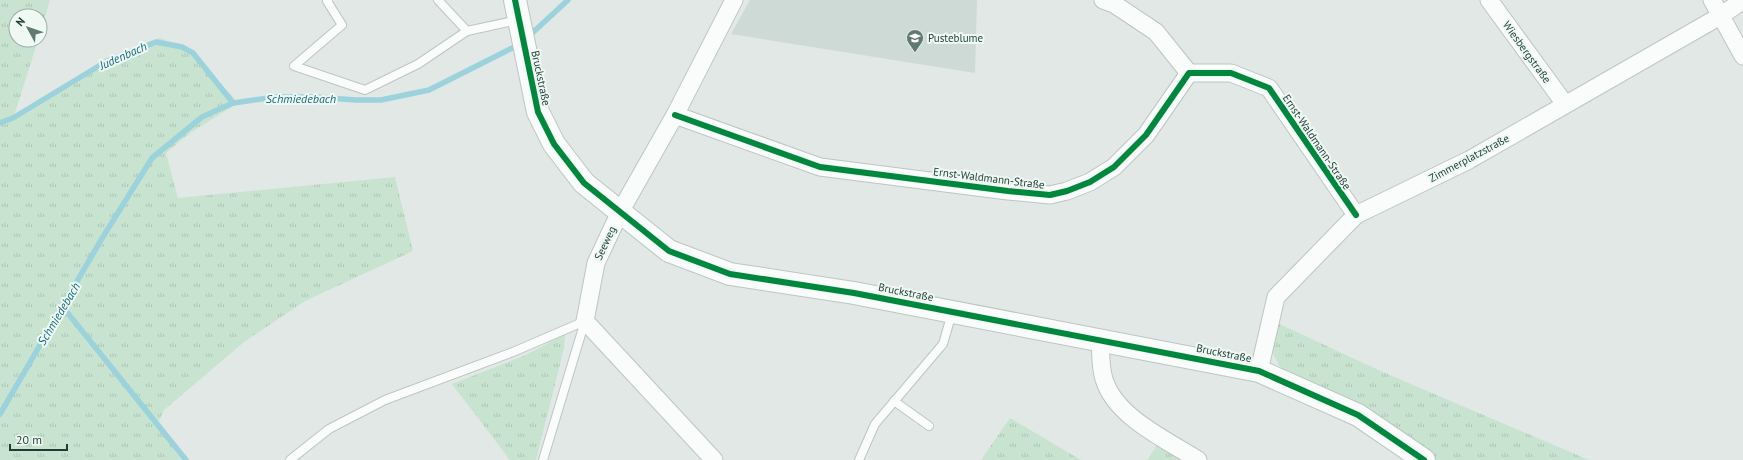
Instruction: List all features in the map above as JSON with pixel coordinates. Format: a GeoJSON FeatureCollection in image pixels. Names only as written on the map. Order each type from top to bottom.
{"type":"FeatureCollection","features":[{"type":"Feature","properties":{"kind":"street","name":"Seeweg"},"geometry":{"type":"LineString","coordinates":[[585,321],[596,263],[620,212],[676,115],[734,0]]}},
{"type":"Feature","properties":{"kind":"street"},"geometry":{"type":"LineString","coordinates":[[1103,0],[1114,4],[1156,32],[1189,73]]}},
{"type":"Feature","properties":{"kind":"street","name":"Wiesbergstraße"},"geometry":{"type":"LineString","coordinates":[[1489,0],[1565,104]]}},
{"type":"Feature","properties":{"kind":"street"},"geometry":{"type":"LineString","coordinates":[[1712,0],[1722,15],[1743,56]]}},
{"type":"Feature","properties":{"kind":"street","name":"Zimmerplatzstraße"},"geometry":{"type":"LineString","coordinates":[[1259,371],[1276,297],[1356,215],[1469,160],[1722,15],[1743,0]]}},
{"type":"Feature","properties":{"kind":"street","name":"Bruckstraße"},"geometry":{"type":"LineString","coordinates":[[518,15],[538,112],[554,144],[584,183],[669,251],[730,274],[854,293],[1100,339],[1259,371],[1358,415],[1424,460]]}},
{"type":"Feature","properties":{"kind":"street","name":"Ernst-Waldmann-Straße"},"geometry":{"type":"LineString","coordinates":[[676,115],[820,167],[1008,192],[1050,195],[1067,191],[1090,182],[1114,167],[1146,135],[1189,73],[1231,73],[1269,88],[1356,215]]}},
{"type":"Feature","properties":{"kind":"street"},"geometry":{"type":"LineString","coordinates":[[585,321],[714,460]]}},
{"type":"Feature","properties":{"kind":"street"},"geometry":{"type":"LineString","coordinates":[[1100,339],[1104,379],[1114,402],[1135,420],[1198,460]]}},
{"type":"Feature","properties":{"kind":"lane"},"geometry":{"type":"LineString","coordinates":[[328,0],[327,1],[342,25],[294,66],[365,90],[418,64],[467,31],[518,15]]}},
{"type":"Feature","properties":{"kind":"lane"},"geometry":{"type":"LineString","coordinates":[[438,0],[467,31]]}},
{"type":"Feature","properties":{"kind":"lane"},"geometry":{"type":"LineString","coordinates":[[859,460],[875,424],[943,344],[952,311]]}},
{"type":"Feature","properties":{"kind":"lane"},"geometry":{"type":"LineString","coordinates":[[290,460],[329,429],[385,400],[513,352],[585,321]]}},
{"type":"Feature","properties":{"kind":"lane","name":"Seeweg"},"geometry":{"type":"LineString","coordinates":[[543,460],[585,321]]}},
{"type":"Feature","properties":{"kind":"lane"},"geometry":{"type":"LineString","coordinates":[[894,401],[929,426]]}},
{"type":"Feature","properties":{"kind":"shaded area","name":"Pusteblume"},"geometry":{"type":"Polygon","coordinates":[[[750,0],[977,0],[975,73],[731,34],[750,0]]]}},
{"type":"Feature","properties":{"kind":"green space"},"geometry":{"type":"Polygon","coordinates":[[[0,0],[50,0],[48,8],[8,8],[8,48],[35,48],[14,116],[99,63],[160,38],[191,50],[238,103],[190,133],[166,153],[178,198],[395,177],[413,251],[305,301],[244,342],[164,410],[158,423],[188,460],[0,460],[0,0]]]}},
{"type":"Feature","properties":{"kind":"green space"},"geometry":{"type":"Polygon","coordinates":[[[1275,322],[1385,373],[1589,460],[1436,460],[1361,407],[1282,369],[1274,356],[1272,342],[1275,322]]]}},
{"type":"Feature","properties":{"kind":"green space"},"geometry":{"type":"Polygon","coordinates":[[[565,334],[564,348],[536,460],[510,460],[452,384],[526,355],[565,334]]]}},
{"type":"Feature","properties":{"kind":"green space"},"geometry":{"type":"Polygon","coordinates":[[[1010,418],[1081,460],[981,460],[1010,418]]]}},
{"type":"Feature","properties":{"kind":"green space"},"geometry":{"type":"Polygon","coordinates":[[[1158,444],[1180,460],[1147,460],[1158,444]]]}},
{"type":"Feature","properties":{"kind":"waterway","name":"Schmiedebach"},"geometry":{"type":"LineString","coordinates":[[528,37],[568,0]]}},
{"type":"Feature","properties":{"kind":"waterway","name":"Judenbach"},"geometry":{"type":"LineString","coordinates":[[0,123],[13,118],[107,61],[156,42],[182,47],[193,53],[233,103]]}},
{"type":"Feature","properties":{"kind":"waterway","name":"Schmiedebach"},"geometry":{"type":"LineString","coordinates":[[0,414],[101,240],[152,158],[202,117],[233,103],[276,97],[381,100],[429,90],[520,44]]}},
{"type":"Feature","properties":{"kind":"waterway"},"geometry":{"type":"LineString","coordinates":[[62,306],[186,460]]}},
{"type":"Feature","properties":{"kind":"cycle path"},"geometry":{"type":"LineString","coordinates":[[515,0],[538,112],[554,144],[584,183],[669,251],[730,274],[854,293],[1259,371],[1358,415],[1424,460]]}},
{"type":"Feature","properties":{"kind":"cycle path"},"geometry":{"type":"LineString","coordinates":[[675,115],[820,167],[1050,195],[1067,191],[1090,182],[1114,167],[1146,135],[1189,73],[1231,73],[1269,88],[1356,215]]}},
{"type":"Feature","properties":{"kind":"place","name":"Pusteblume"},"geometry":{"type":"Point","coordinates":[915,53]}}]}
